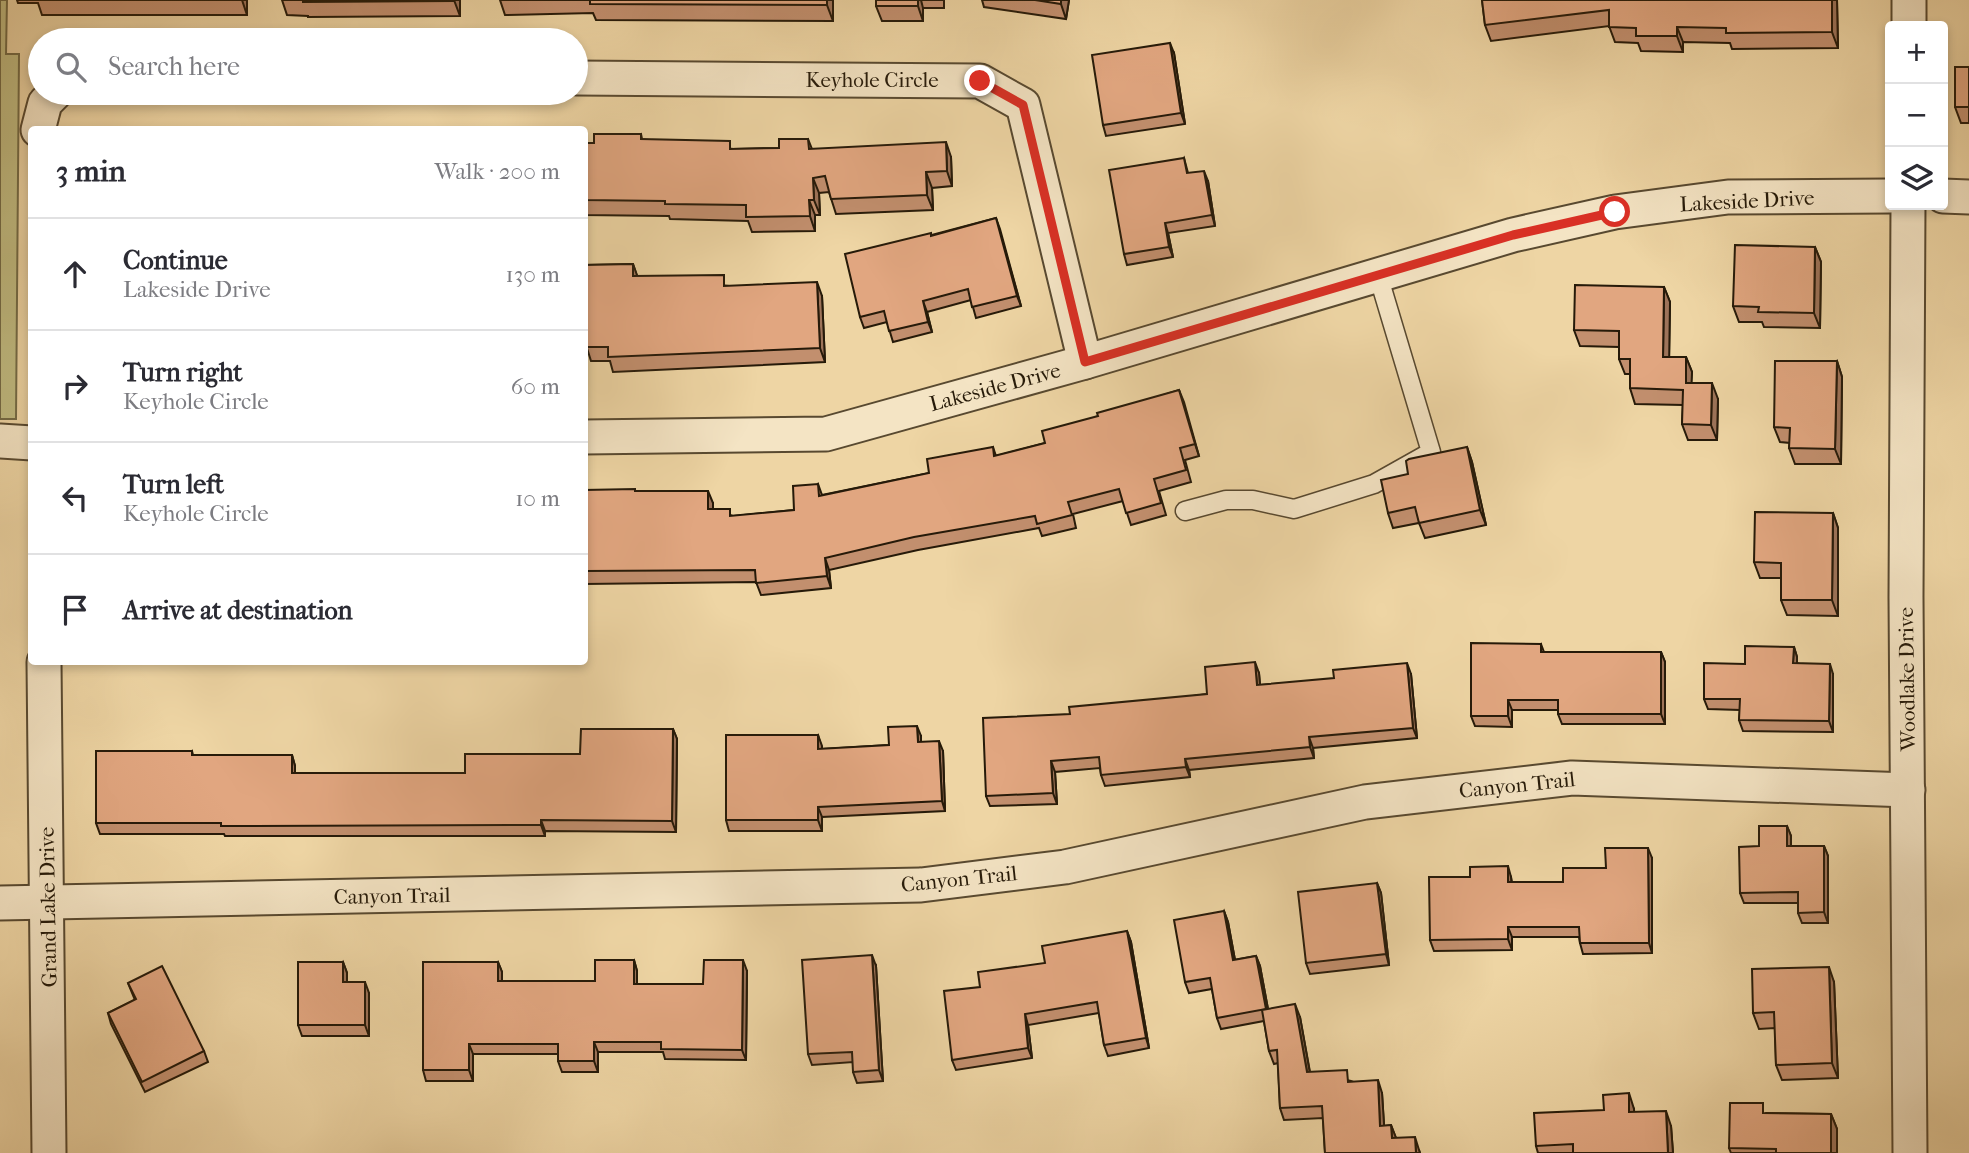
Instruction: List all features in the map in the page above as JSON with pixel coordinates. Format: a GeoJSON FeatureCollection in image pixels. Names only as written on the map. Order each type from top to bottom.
{"type":"FeatureCollection","features":[{"type":"Feature","properties":{"kind":"street"},"geometry":{"type":"LineString","coordinates":[[1909,0],[1909,21]]}},
{"type":"Feature","properties":{"kind":"street","name":"Keyhole Circle"},"geometry":{"type":"LineString","coordinates":[[588,78],[980,81],[1023,105],[1085,362]]}},
{"type":"Feature","properties":{"kind":"street"},"geometry":{"type":"LineString","coordinates":[[39,126],[44,105]]}},
{"type":"Feature","properties":{"kind":"street","name":"Lakeside Drive"},"geometry":{"type":"LineString","coordinates":[[588,437],[826,434],[1085,362],[1513,235],[1615,212],[1728,197],[1885,195]]}},
{"type":"Feature","properties":{"kind":"street"},"geometry":{"type":"LineString","coordinates":[[1948,196],[1969,197]]}},
{"type":"Feature","properties":{"kind":"street","name":"Woodlake Drive"},"geometry":{"type":"LineString","coordinates":[[1908,210],[1906,597],[1910,1153]]}},
{"type":"Feature","properties":{"kind":"street"},"geometry":{"type":"LineString","coordinates":[[0,441],[28,443]]}},
{"type":"Feature","properties":{"kind":"street","name":"Grand Lake Drive"},"geometry":{"type":"LineString","coordinates":[[44,665],[49,1153]]}},
{"type":"Feature","properties":{"kind":"street","name":"Canyon Trail"},"geometry":{"type":"LineString","coordinates":[[0,903],[921,885],[1065,867],[1365,802],[1572,778],[1908,790]]}},
{"type":"Feature","properties":{"kind":"lane"},"geometry":{"type":"LineString","coordinates":[[1185,511],[1226,500],[1253,500],[1294,509],[1374,484],[1431,452],[1378,275]]}},
{"type":"Feature","properties":{"kind":"shaded area"},"geometry":{"type":"Polygon","coordinates":[[[0,0],[7,0],[6,54],[19,54],[16,419],[0,419],[0,0]]]}},
{"type":"Feature","properties":{"kind":"building"},"geometry":{"type":"Polygon","coordinates":[[[454,0],[454,1],[303,2],[454,0]]]}},
{"type":"Feature","properties":{"kind":"building"},"geometry":{"type":"Polygon","coordinates":[[[590,0],[827,0],[827,5],[590,4],[590,0]]]}},
{"type":"Feature","properties":{"kind":"building"},"geometry":{"type":"Polygon","coordinates":[[[876,0],[918,0],[918,6],[876,6],[876,0]]]}},
{"type":"Feature","properties":{"kind":"building"},"geometry":{"type":"Polygon","coordinates":[[[1035,0],[1061,0],[1061,4],[1035,0]]]}},
{"type":"Feature","properties":{"kind":"building"},"geometry":{"type":"Polygon","coordinates":[[[1482,0],[1832,0],[1832,32],[1726,33],[1726,28],[1677,27],[1677,36],[1636,36],[1636,28],[1609,27],[1609,10],[1485,25],[1482,0]]]}},
{"type":"Feature","properties":{"kind":"building"},"geometry":{"type":"Polygon","coordinates":[[[1170,43],[1181,113],[1103,125],[1092,55],[1170,43]]]}},
{"type":"Feature","properties":{"kind":"building"},"geometry":{"type":"Polygon","coordinates":[[[1955,67],[1969,67],[1969,107],[1955,107],[1955,67]]]}},
{"type":"Feature","properties":{"kind":"building"},"geometry":{"type":"Polygon","coordinates":[[[594,134],[641,134],[641,139],[730,141],[730,149],[779,148],[779,139],[808,139],[809,149],[946,142],[947,171],[926,172],[927,195],[831,199],[825,176],[813,178],[814,200],[809,200],[810,216],[746,217],[746,205],[588,200],[588,143],[594,143],[594,134]]]}},
{"type":"Feature","properties":{"kind":"building"},"geometry":{"type":"Polygon","coordinates":[[[1184,158],[1187,173],[1204,171],[1212,215],[1165,223],[1169,247],[1124,254],[1109,170],[1184,158]]]}},
{"type":"Feature","properties":{"kind":"building"},"geometry":{"type":"Polygon","coordinates":[[[996,218],[1017,296],[972,307],[968,289],[923,301],[928,322],[889,331],[884,311],[860,317],[845,254],[931,233],[931,236],[996,218]]]}},
{"type":"Feature","properties":{"kind":"building"},"geometry":{"type":"Polygon","coordinates":[[[1735,245],[1815,247],[1814,313],[1758,312],[1759,307],[1733,306],[1735,245]]]}},
{"type":"Feature","properties":{"kind":"building"},"geometry":{"type":"Polygon","coordinates":[[[633,264],[633,276],[724,275],[724,286],[817,282],[820,348],[608,357],[608,347],[588,347],[588,265],[633,264]]]}},
{"type":"Feature","properties":{"kind":"building"},"geometry":{"type":"Polygon","coordinates":[[[1575,285],[1664,287],[1663,357],[1686,357],[1686,383],[1712,383],[1711,425],[1682,424],[1683,390],[1630,388],[1630,359],[1619,359],[1619,331],[1574,330],[1575,285]]]}},
{"type":"Feature","properties":{"kind":"building"},"geometry":{"type":"Polygon","coordinates":[[[1775,361],[1837,361],[1835,449],[1789,448],[1790,428],[1774,427],[1775,361]]]}},
{"type":"Feature","properties":{"kind":"building"},"geometry":{"type":"Polygon","coordinates":[[[1179,390],[1195,444],[1180,448],[1186,470],[1154,479],[1161,503],[1126,513],[1119,489],[1068,502],[1072,515],[1037,524],[1035,516],[914,537],[825,558],[827,576],[756,583],[755,570],[588,571],[588,490],[708,491],[708,509],[730,509],[730,516],[794,510],[793,486],[818,484],[819,496],[929,473],[927,459],[993,447],[994,456],[1045,443],[1042,431],[1098,416],[1097,413],[1179,390]]]}},
{"type":"Feature","properties":{"kind":"building"},"geometry":{"type":"Polygon","coordinates":[[[1467,447],[1480,510],[1419,523],[1415,507],[1388,513],[1381,480],[1408,474],[1406,461],[1409,459],[1467,447]]]}},
{"type":"Feature","properties":{"kind":"building"},"geometry":{"type":"Polygon","coordinates":[[[1755,512],[1833,513],[1832,600],[1781,600],[1781,563],[1754,562],[1755,512]]]}},
{"type":"Feature","properties":{"kind":"building"},"geometry":{"type":"Polygon","coordinates":[[[1471,643],[1541,644],[1541,652],[1661,652],[1661,714],[1558,714],[1558,700],[1508,700],[1508,716],[1471,716],[1471,643]]]}},
{"type":"Feature","properties":{"kind":"building"},"geometry":{"type":"Polygon","coordinates":[[[1745,646],[1794,647],[1793,663],[1830,664],[1829,721],[1739,720],[1740,699],[1704,699],[1704,663],[1745,664],[1745,646]]]}},
{"type":"Feature","properties":{"kind":"building"},"geometry":{"type":"Polygon","coordinates":[[[1255,662],[1257,685],[1334,678],[1333,670],[1407,663],[1413,728],[1309,737],[1310,747],[1185,759],[1186,767],[1101,775],[1099,757],[1051,761],[1053,793],[986,796],[983,718],[1070,714],[1069,707],[1207,694],[1205,667],[1255,662]]]}},
{"type":"Feature","properties":{"kind":"building"},"geometry":{"type":"Polygon","coordinates":[[[917,726],[918,742],[939,741],[942,801],[818,807],[818,820],[726,820],[726,735],[818,735],[818,749],[889,745],[888,727],[917,726]]]}},
{"type":"Feature","properties":{"kind":"building"},"geometry":{"type":"Polygon","coordinates":[[[581,729],[673,729],[672,821],[541,820],[541,825],[221,826],[221,823],[96,823],[96,751],[292,755],[292,773],[465,773],[465,754],[580,754],[581,729]]]}},
{"type":"Feature","properties":{"kind":"building"},"geometry":{"type":"Polygon","coordinates":[[[1759,826],[1787,826],[1787,846],[1824,846],[1824,912],[1798,913],[1798,892],[1740,893],[1739,847],[1759,846],[1759,826]]]}},
{"type":"Feature","properties":{"kind":"building"},"geometry":{"type":"Polygon","coordinates":[[[1605,848],[1648,848],[1649,943],[1580,943],[1579,927],[1508,927],[1508,939],[1430,940],[1429,877],[1470,877],[1470,867],[1508,866],[1508,882],[1563,882],[1563,868],[1606,868],[1605,848]]]}},
{"type":"Feature","properties":{"kind":"building"},"geometry":{"type":"Polygon","coordinates":[[[1377,883],[1386,954],[1306,963],[1298,892],[1377,883]]]}},
{"type":"Feature","properties":{"kind":"building"},"geometry":{"type":"Polygon","coordinates":[[[1224,911],[1233,960],[1256,956],[1266,1009],[1217,1018],[1210,978],[1185,982],[1174,920],[1224,911]]]}},
{"type":"Feature","properties":{"kind":"building"},"geometry":{"type":"Polygon","coordinates":[[[1127,931],[1146,1038],[1104,1045],[1097,1002],[1025,1014],[1028,1048],[952,1060],[944,991],[980,987],[978,972],[1045,963],[1042,946],[1127,931]]]}},
{"type":"Feature","properties":{"kind":"building"},"geometry":{"type":"Polygon","coordinates":[[[872,955],[879,1070],[853,1072],[852,1052],[808,1054],[802,960],[872,955]]]}},
{"type":"Feature","properties":{"kind":"building"},"geometry":{"type":"Polygon","coordinates":[[[595,960],[634,960],[634,984],[703,984],[704,960],[743,960],[742,1050],[661,1049],[661,1042],[594,1042],[594,1061],[558,1061],[558,1044],[469,1044],[469,1070],[423,1070],[423,962],[498,962],[498,981],[595,981],[595,960]]]}},
{"type":"Feature","properties":{"kind":"building"},"geometry":{"type":"Polygon","coordinates":[[[298,962],[343,962],[343,982],[365,982],[365,1025],[298,1025],[298,962]]]}},
{"type":"Feature","properties":{"kind":"building"},"geometry":{"type":"Polygon","coordinates":[[[162,966],[204,1051],[142,1082],[108,1013],[136,999],[128,983],[162,966]]]}},
{"type":"Feature","properties":{"kind":"building"},"geometry":{"type":"Polygon","coordinates":[[[1829,967],[1832,1063],[1776,1065],[1774,1012],[1753,1013],[1752,969],[1829,967]]]}},
{"type":"Feature","properties":{"kind":"building"},"geometry":{"type":"Polygon","coordinates":[[[1295,1004],[1307,1072],[1347,1070],[1348,1082],[1378,1080],[1380,1126],[1391,1125],[1392,1138],[1415,1137],[1416,1153],[1325,1153],[1322,1106],[1280,1108],[1277,1050],[1269,1051],[1262,1010],[1295,1004]]]}},
{"type":"Feature","properties":{"kind":"building"},"geometry":{"type":"Polygon","coordinates":[[[1629,1093],[1629,1112],[1666,1111],[1668,1153],[1573,1153],[1573,1144],[1536,1146],[1534,1113],[1604,1110],[1603,1095],[1629,1093]]]}},
{"type":"Feature","properties":{"kind":"building"},"geometry":{"type":"Polygon","coordinates":[[[1730,1103],[1763,1103],[1763,1113],[1831,1114],[1831,1153],[1776,1153],[1776,1149],[1729,1148],[1730,1103]]]}},
{"type":"Feature","properties":{"kind":"route"},"geometry":{"type":"LineString","coordinates":[[980,81],[1023,105],[1085,362],[1513,235],[1615,212]]}}]}
